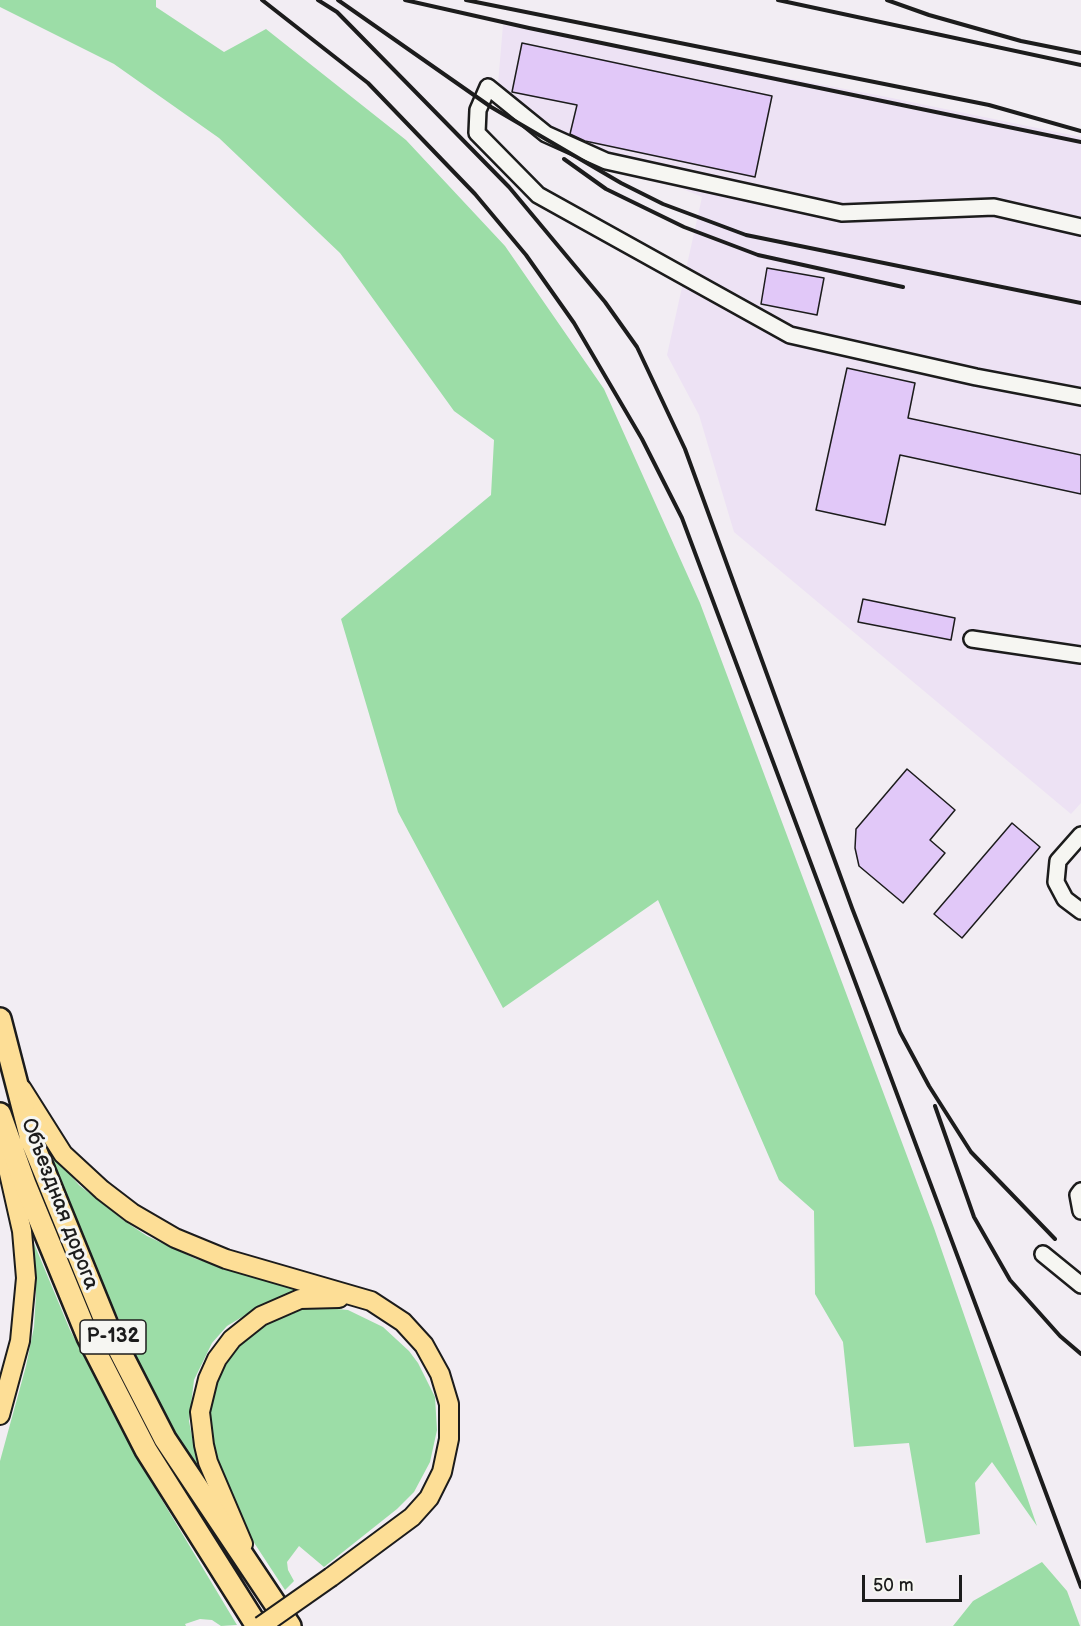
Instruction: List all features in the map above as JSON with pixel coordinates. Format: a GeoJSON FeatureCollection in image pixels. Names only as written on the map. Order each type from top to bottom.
{"type":"FeatureCollection","features":[{"type":"Feature","properties":{"kind":"highway","name":"Объездная дорога"},"geometry":{"type":"LineString","coordinates":[[0,1018],[31,1139],[47,1185],[109,1330],[165,1439],[290,1626]]}},
{"type":"Feature","properties":{"kind":"highway","name":"Объездная дорога"},"geometry":{"type":"LineString","coordinates":[[0,1113],[25,1184],[88,1337],[146,1450],[259,1626]]}},
{"type":"Feature","properties":{"kind":"main road"},"geometry":{"type":"LineString","coordinates":[[13,1072],[55,1144],[88,1178],[132,1213],[175,1238],[226,1259],[371,1301],[403,1322],[433,1359],[449,1404],[450,1422],[447,1455],[436,1485],[412,1517],[331,1577],[259,1626]]}},
{"type":"Feature","properties":{"kind":"main road"},"geometry":{"type":"LineString","coordinates":[[0,1134],[22,1231],[26,1278],[20,1341],[0,1415]]}},
{"type":"Feature","properties":{"kind":"main road"},"geometry":{"type":"LineString","coordinates":[[262,1584],[208,1462],[200,1412],[208,1379],[217,1359],[241,1329],[272,1309],[311,1298],[371,1301]]}},
{"type":"Feature","properties":{"kind":"street"},"geometry":{"type":"LineString","coordinates":[[1081,227],[994,207],[842,213],[606,161],[546,134],[488,87],[478,110],[477,133],[538,195],[790,335],[976,377],[1081,397]]}},
{"type":"Feature","properties":{"kind":"street"},"geometry":{"type":"LineString","coordinates":[[972,639],[1081,655]]}},
{"type":"Feature","properties":{"kind":"street"},"geometry":{"type":"LineString","coordinates":[[1081,835],[1058,861],[1056,882],[1065,899],[1081,911]]}},
{"type":"Feature","properties":{"kind":"street"},"geometry":{"type":"LineString","coordinates":[[1081,1191],[1078,1195],[1081,1211]]}},
{"type":"Feature","properties":{"kind":"street"},"geometry":{"type":"LineString","coordinates":[[1043,1254],[1081,1285]]}},
{"type":"Feature","properties":{"kind":"shaded area"},"geometry":{"type":"Polygon","coordinates":[[[503,25],[882,96],[1081,137],[1081,803],[1071,814],[734,532],[699,415],[667,355],[702,197],[554,135],[498,84],[503,25]]]}},
{"type":"Feature","properties":{"kind":"green space"},"geometry":{"type":"Polygon","coordinates":[[[0,0],[156,0],[156,7],[224,52],[266,29],[406,140],[505,246],[604,389],[700,603],[934,1228],[1037,1526],[992,1462],[975,1483],[980,1534],[926,1543],[909,1443],[854,1447],[843,1342],[815,1294],[814,1211],[779,1180],[658,900],[503,1008],[398,812],[341,619],[491,495],[494,440],[454,411],[340,253],[219,138],[114,64],[0,7],[0,0]]]}},
{"type":"Feature","properties":{"kind":"green space"},"geometry":{"type":"Polygon","coordinates":[[[44,1145],[79,1185],[147,1236],[196,1259],[299,1289],[257,1308],[227,1326],[212,1343],[194,1380],[189,1421],[193,1442],[217,1503],[194,1472],[156,1398],[106,1292],[44,1145]]]}},
{"type":"Feature","properties":{"kind":"green space"},"geometry":{"type":"Polygon","coordinates":[[[33,1241],[70,1330],[141,1465],[237,1625],[221,1626],[212,1620],[200,1619],[185,1624],[186,1626],[0,1626],[0,1461],[26,1366],[34,1327],[36,1294],[33,1241]]]}},
{"type":"Feature","properties":{"kind":"green space"},"geometry":{"type":"Polygon","coordinates":[[[316,1307],[348,1310],[383,1327],[409,1351],[418,1363],[435,1397],[437,1430],[430,1462],[414,1492],[397,1509],[324,1567],[299,1546],[287,1562],[288,1570],[294,1581],[285,1590],[251,1538],[221,1473],[210,1426],[210,1410],[217,1379],[233,1349],[262,1323],[298,1309],[316,1307]]]}},
{"type":"Feature","properties":{"kind":"green space"},"geometry":{"type":"Polygon","coordinates":[[[1042,1562],[1067,1591],[1080,1626],[953,1626],[973,1601],[1042,1562]]]}},
{"type":"Feature","properties":{"kind":"building"},"geometry":{"type":"Polygon","coordinates":[[[522,43],[772,96],[755,177],[585,141],[570,134],[577,105],[512,92],[522,43]]]}},
{"type":"Feature","properties":{"kind":"building"},"geometry":{"type":"Polygon","coordinates":[[[767,268],[824,278],[817,315],[761,304],[767,268]]]}},
{"type":"Feature","properties":{"kind":"building"},"geometry":{"type":"Polygon","coordinates":[[[847,368],[915,383],[908,418],[1081,455],[1081,494],[900,455],[885,525],[816,510],[847,368]]]}},
{"type":"Feature","properties":{"kind":"building"},"geometry":{"type":"Polygon","coordinates":[[[863,599],[955,618],[951,640],[858,622],[863,599]]]}},
{"type":"Feature","properties":{"kind":"building"},"geometry":{"type":"Polygon","coordinates":[[[907,769],[955,810],[930,840],[945,853],[903,903],[859,866],[855,848],[856,829],[907,769]]]}},
{"type":"Feature","properties":{"kind":"building"},"geometry":{"type":"Polygon","coordinates":[[[1012,823],[1040,847],[962,938],[934,914],[1012,823]]]}},
{"type":"Feature","properties":{"kind":"railway"},"geometry":{"type":"LineString","coordinates":[[262,0],[368,83],[475,194],[526,255],[574,323],[642,439],[682,518],[1081,1587]]}},
{"type":"Feature","properties":{"kind":"railway"},"geometry":{"type":"LineString","coordinates":[[318,0],[337,12],[509,187],[605,302],[637,347],[685,449],[852,908],[900,1032],[929,1086],[971,1152],[1055,1239]]}},
{"type":"Feature","properties":{"kind":"railway"},"geometry":{"type":"LineString","coordinates":[[338,0],[491,107],[621,183],[663,204],[746,235],[1081,303]]}},
{"type":"Feature","properties":{"kind":"railway"},"geometry":{"type":"LineString","coordinates":[[405,0],[529,28],[1081,142]]}},
{"type":"Feature","properties":{"kind":"railway"},"geometry":{"type":"LineString","coordinates":[[466,0],[989,105],[1081,131]]}},
{"type":"Feature","properties":{"kind":"railway"},"geometry":{"type":"LineString","coordinates":[[778,0],[1081,65]]}},
{"type":"Feature","properties":{"kind":"railway"},"geometry":{"type":"LineString","coordinates":[[887,0],[929,15],[1021,41],[1081,53]]}},
{"type":"Feature","properties":{"kind":"railway"},"geometry":{"type":"LineString","coordinates":[[564,159],[606,189],[684,227],[758,255],[903,287]]}},
{"type":"Feature","properties":{"kind":"railway"},"geometry":{"type":"LineString","coordinates":[[935,1106],[974,1217],[1010,1280],[1060,1336],[1081,1354]]}}]}
